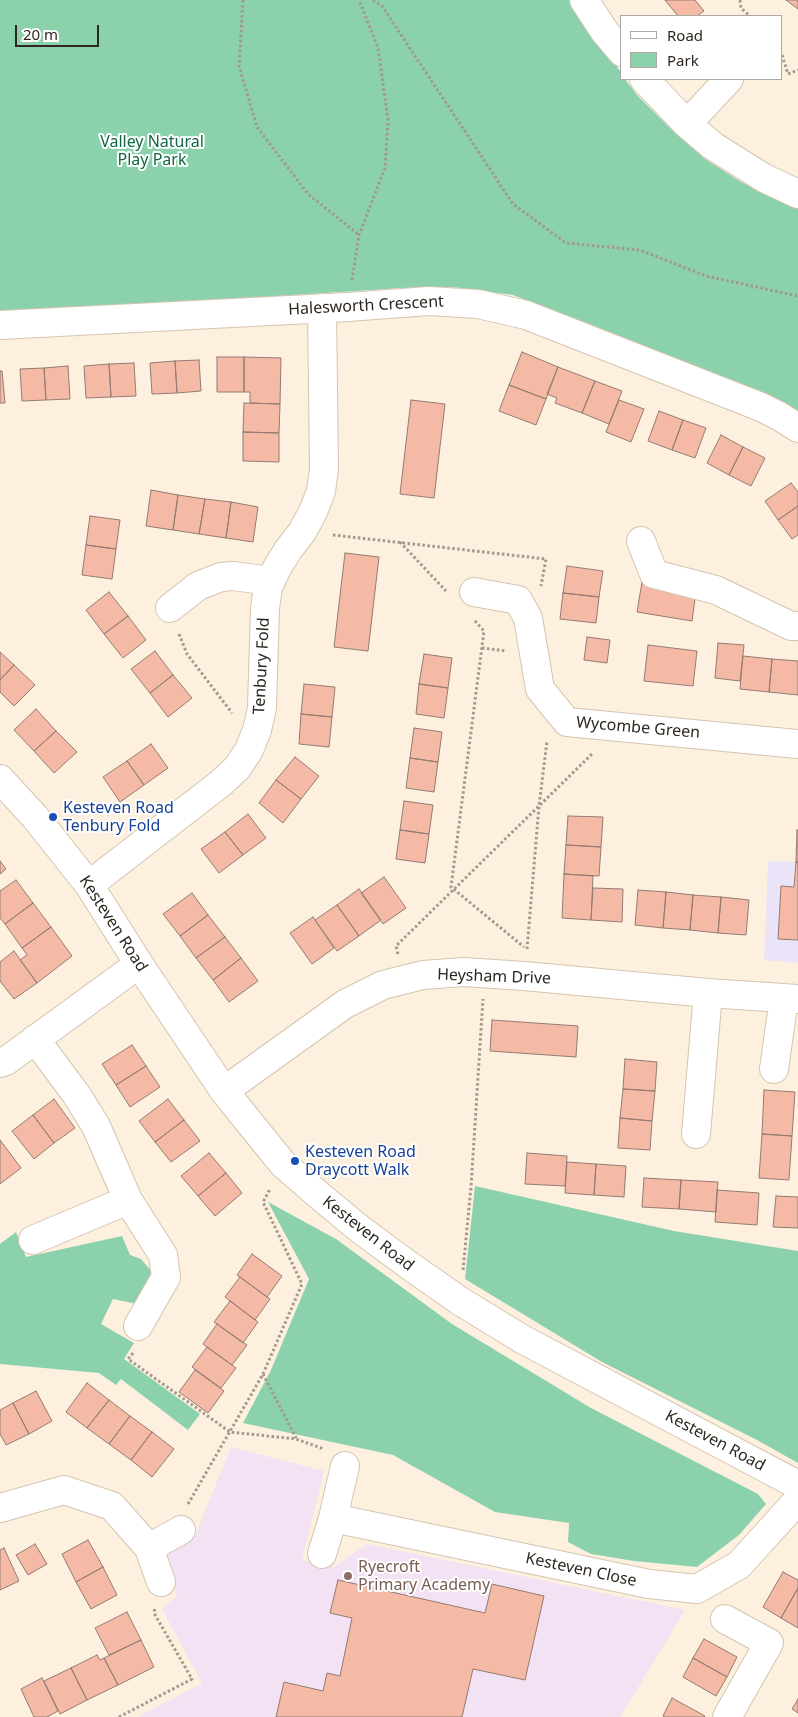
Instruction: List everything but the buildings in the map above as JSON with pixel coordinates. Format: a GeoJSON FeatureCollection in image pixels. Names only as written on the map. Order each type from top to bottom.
{"type":"FeatureCollection","features":[{"type":"Feature","properties":{"kind":"street"},"geometry":{"type":"LineString","coordinates":[[584,0],[605,32],[620,50]]}},
{"type":"Feature","properties":{"kind":"street"},"geometry":{"type":"LineString","coordinates":[[645,80],[687,124],[713,146],[764,178],[798,194]]}},
{"type":"Feature","properties":{"kind":"street"},"geometry":{"type":"LineString","coordinates":[[687,124],[728,80]]}},
{"type":"Feature","properties":{"kind":"street","name":"Halesworth Crescent"},"geometry":{"type":"LineString","coordinates":[[0,325],[429,301],[461,302],[526,315],[761,407],[798,428]]}},
{"type":"Feature","properties":{"kind":"street","name":"Tenbury Fold"},"geometry":{"type":"LineString","coordinates":[[89,885],[221,783],[237,768],[249,750],[258,730],[262,708],[265,608],[271,581],[276,568],[302,532],[313,512],[320,491],[324,469],[335,307]]}},
{"type":"Feature","properties":{"kind":"street"},"geometry":{"type":"LineString","coordinates":[[641,541],[654,574],[716,590],[791,626],[798,626]]}},
{"type":"Feature","properties":{"kind":"street"},"geometry":{"type":"LineString","coordinates":[[170,608],[198,586],[221,577],[233,576],[271,581]]}},
{"type":"Feature","properties":{"kind":"street"},"geometry":{"type":"LineString","coordinates":[[465,602],[518,600]]}},
{"type":"Feature","properties":{"kind":"street","name":"Wycombe Green"},"geometry":{"type":"LineString","coordinates":[[518,600],[528,618],[540,689],[567,722],[798,744]]}},
{"type":"Feature","properties":{"kind":"street","name":"Kesteven Road"},"geometry":{"type":"LineString","coordinates":[[0,779],[35,817],[89,885],[224,1091],[283,1164],[361,1230],[460,1301],[522,1339],[585,1374],[798,1485]]}},
{"type":"Feature","properties":{"kind":"street"},"geometry":{"type":"LineString","coordinates":[[0,1063],[6,1061],[139,964]]}},
{"type":"Feature","properties":{"kind":"street","name":"Heysham Drive"},"geometry":{"type":"LineString","coordinates":[[224,1091],[345,1004],[383,985],[402,979],[443,973],[484,974],[791,998]]}},
{"type":"Feature","properties":{"kind":"street"},"geometry":{"type":"LineString","coordinates":[[696,1134],[708,993]]}},
{"type":"Feature","properties":{"kind":"street"},"geometry":{"type":"LineString","coordinates":[[774,1069],[791,998]]}},
{"type":"Feature","properties":{"kind":"street"},"geometry":{"type":"LineString","coordinates":[[35,1039],[76,1094],[96,1126],[128,1200],[163,1255],[166,1277],[138,1326]]}},
{"type":"Feature","properties":{"kind":"street"},"geometry":{"type":"LineString","coordinates":[[33,1240],[128,1200]]}},
{"type":"Feature","properties":{"kind":"street"},"geometry":{"type":"LineString","coordinates":[[322,1554],[333,1518],[345,1466]]}},
{"type":"Feature","properties":{"kind":"street"},"geometry":{"type":"LineString","coordinates":[[0,1508],[64,1490],[112,1506],[149,1548],[161,1582]]}},
{"type":"Feature","properties":{"kind":"street","name":"Kesteven Close"},"geometry":{"type":"LineString","coordinates":[[333,1518],[649,1584],[697,1589],[738,1565],[798,1500]]}},
{"type":"Feature","properties":{"kind":"street"},"geometry":{"type":"LineString","coordinates":[[149,1548],[181,1530]]}},
{"type":"Feature","properties":{"kind":"street"},"geometry":{"type":"LineString","coordinates":[[725,1619],[769,1643],[728,1717]]}},
{"type":"Feature","properties":{"kind":"path"},"geometry":{"type":"LineString","coordinates":[[243,0],[239,66],[258,127],[308,194],[359,235]]}},
{"type":"Feature","properties":{"kind":"path"},"geometry":{"type":"LineString","coordinates":[[335,307],[359,235],[385,168],[388,120],[378,48],[359,0]]}},
{"type":"Feature","properties":{"kind":"path"},"geometry":{"type":"LineString","coordinates":[[373,0],[382,6],[513,204],[566,243],[640,250],[706,276],[798,296]]}},
{"type":"Feature","properties":{"kind":"path"},"geometry":{"type":"LineString","coordinates":[[740,0],[741,8],[749,15]]}},
{"type":"Feature","properties":{"kind":"path"},"geometry":{"type":"LineString","coordinates":[[783,58],[788,74],[798,70]]}},
{"type":"Feature","properties":{"kind":"path"},"geometry":{"type":"LineString","coordinates":[[302,532],[546,559],[540,593],[518,600]]}},
{"type":"Feature","properties":{"kind":"path"},"geometry":{"type":"LineString","coordinates":[[400,542],[465,602],[484,631],[451,888],[527,948]]}},
{"type":"Feature","properties":{"kind":"path"},"geometry":{"type":"LineString","coordinates":[[170,608],[187,654],[235,716],[258,730]]}},
{"type":"Feature","properties":{"kind":"path"},"geometry":{"type":"LineString","coordinates":[[524,976],[539,806],[552,703]]}},
{"type":"Feature","properties":{"kind":"path"},"geometry":{"type":"LineString","coordinates":[[402,979],[396,946],[620,726]]}},
{"type":"Feature","properties":{"kind":"path"},"geometry":{"type":"LineString","coordinates":[[460,1301],[471,1187],[484,974]]}},
{"type":"Feature","properties":{"kind":"path"},"geometry":{"type":"LineString","coordinates":[[181,1530],[182,1514],[263,1374],[302,1284],[263,1202],[283,1164]]}},
{"type":"Feature","properties":{"kind":"path"},"geometry":{"type":"LineString","coordinates":[[138,1326],[138,1346],[128,1359],[230,1432],[296,1439],[332,1451],[345,1466]]}},
{"type":"Feature","properties":{"kind":"path"},"geometry":{"type":"LineString","coordinates":[[263,1374],[296,1439]]}},
{"type":"Feature","properties":{"kind":"path"},"geometry":{"type":"LineString","coordinates":[[119,1717],[192,1678],[154,1613],[161,1582]]}},
{"type":"Feature","properties":{"kind":"shaded area"},"geometry":{"type":"Polygon","coordinates":[[[768,861],[798,862],[798,963],[764,960],[768,861]]]}},
{"type":"Feature","properties":{"kind":"shaded area","name":"Ryecroft Primary Academy"},"geometry":{"type":"Polygon","coordinates":[[[231,1447],[324,1471],[302,1560],[334,1567],[367,1544],[685,1610],[620,1717],[138,1717],[202,1683],[162,1609],[177,1596],[166,1556],[195,1536],[231,1447]]]}},
{"type":"Feature","properties":{"kind":"green space","name":"Valley Natural Play Park"},"geometry":{"type":"Polygon","coordinates":[[[0,0],[572,0],[620,71],[620,80],[626,80],[637,95],[672,130],[705,159],[741,182],[798,208],[798,411],[760,391],[513,295],[453,287],[402,288],[0,314],[0,0]]]}},
{"type":"Feature","properties":{"kind":"green space"},"geometry":{"type":"Polygon","coordinates":[[[475,1186],[674,1231],[798,1251],[798,1463],[757,1440],[602,1362],[465,1279],[475,1186]]]}},
{"type":"Feature","properties":{"kind":"green space"},"geometry":{"type":"Polygon","coordinates":[[[268,1202],[336,1239],[452,1324],[591,1408],[758,1494],[766,1504],[739,1535],[697,1567],[634,1561],[591,1554],[568,1542],[569,1523],[495,1512],[393,1455],[243,1423],[271,1370],[309,1279],[268,1202]]]}},
{"type":"Feature","properties":{"kind":"green space"},"geometry":{"type":"Polygon","coordinates":[[[16,1232],[26,1257],[122,1236],[130,1255],[141,1259],[152,1272],[137,1304],[113,1299],[101,1324],[134,1343],[124,1359],[200,1414],[188,1430],[121,1379],[116,1385],[99,1373],[0,1364],[0,1244],[16,1232]]]}},
{"type":"Feature","properties":{"kind":"place","name":"Kesteven Road Tenbury Fold"},"geometry":{"type":"Point","coordinates":[53,817]}},
{"type":"Feature","properties":{"kind":"place","name":"Kesteven Road Draycott Walk"},"geometry":{"type":"Point","coordinates":[295,1161]}},
{"type":"Feature","properties":{"kind":"place","name":"Ryecroft Primary Academy"},"geometry":{"type":"Point","coordinates":[348,1576]}}]}
